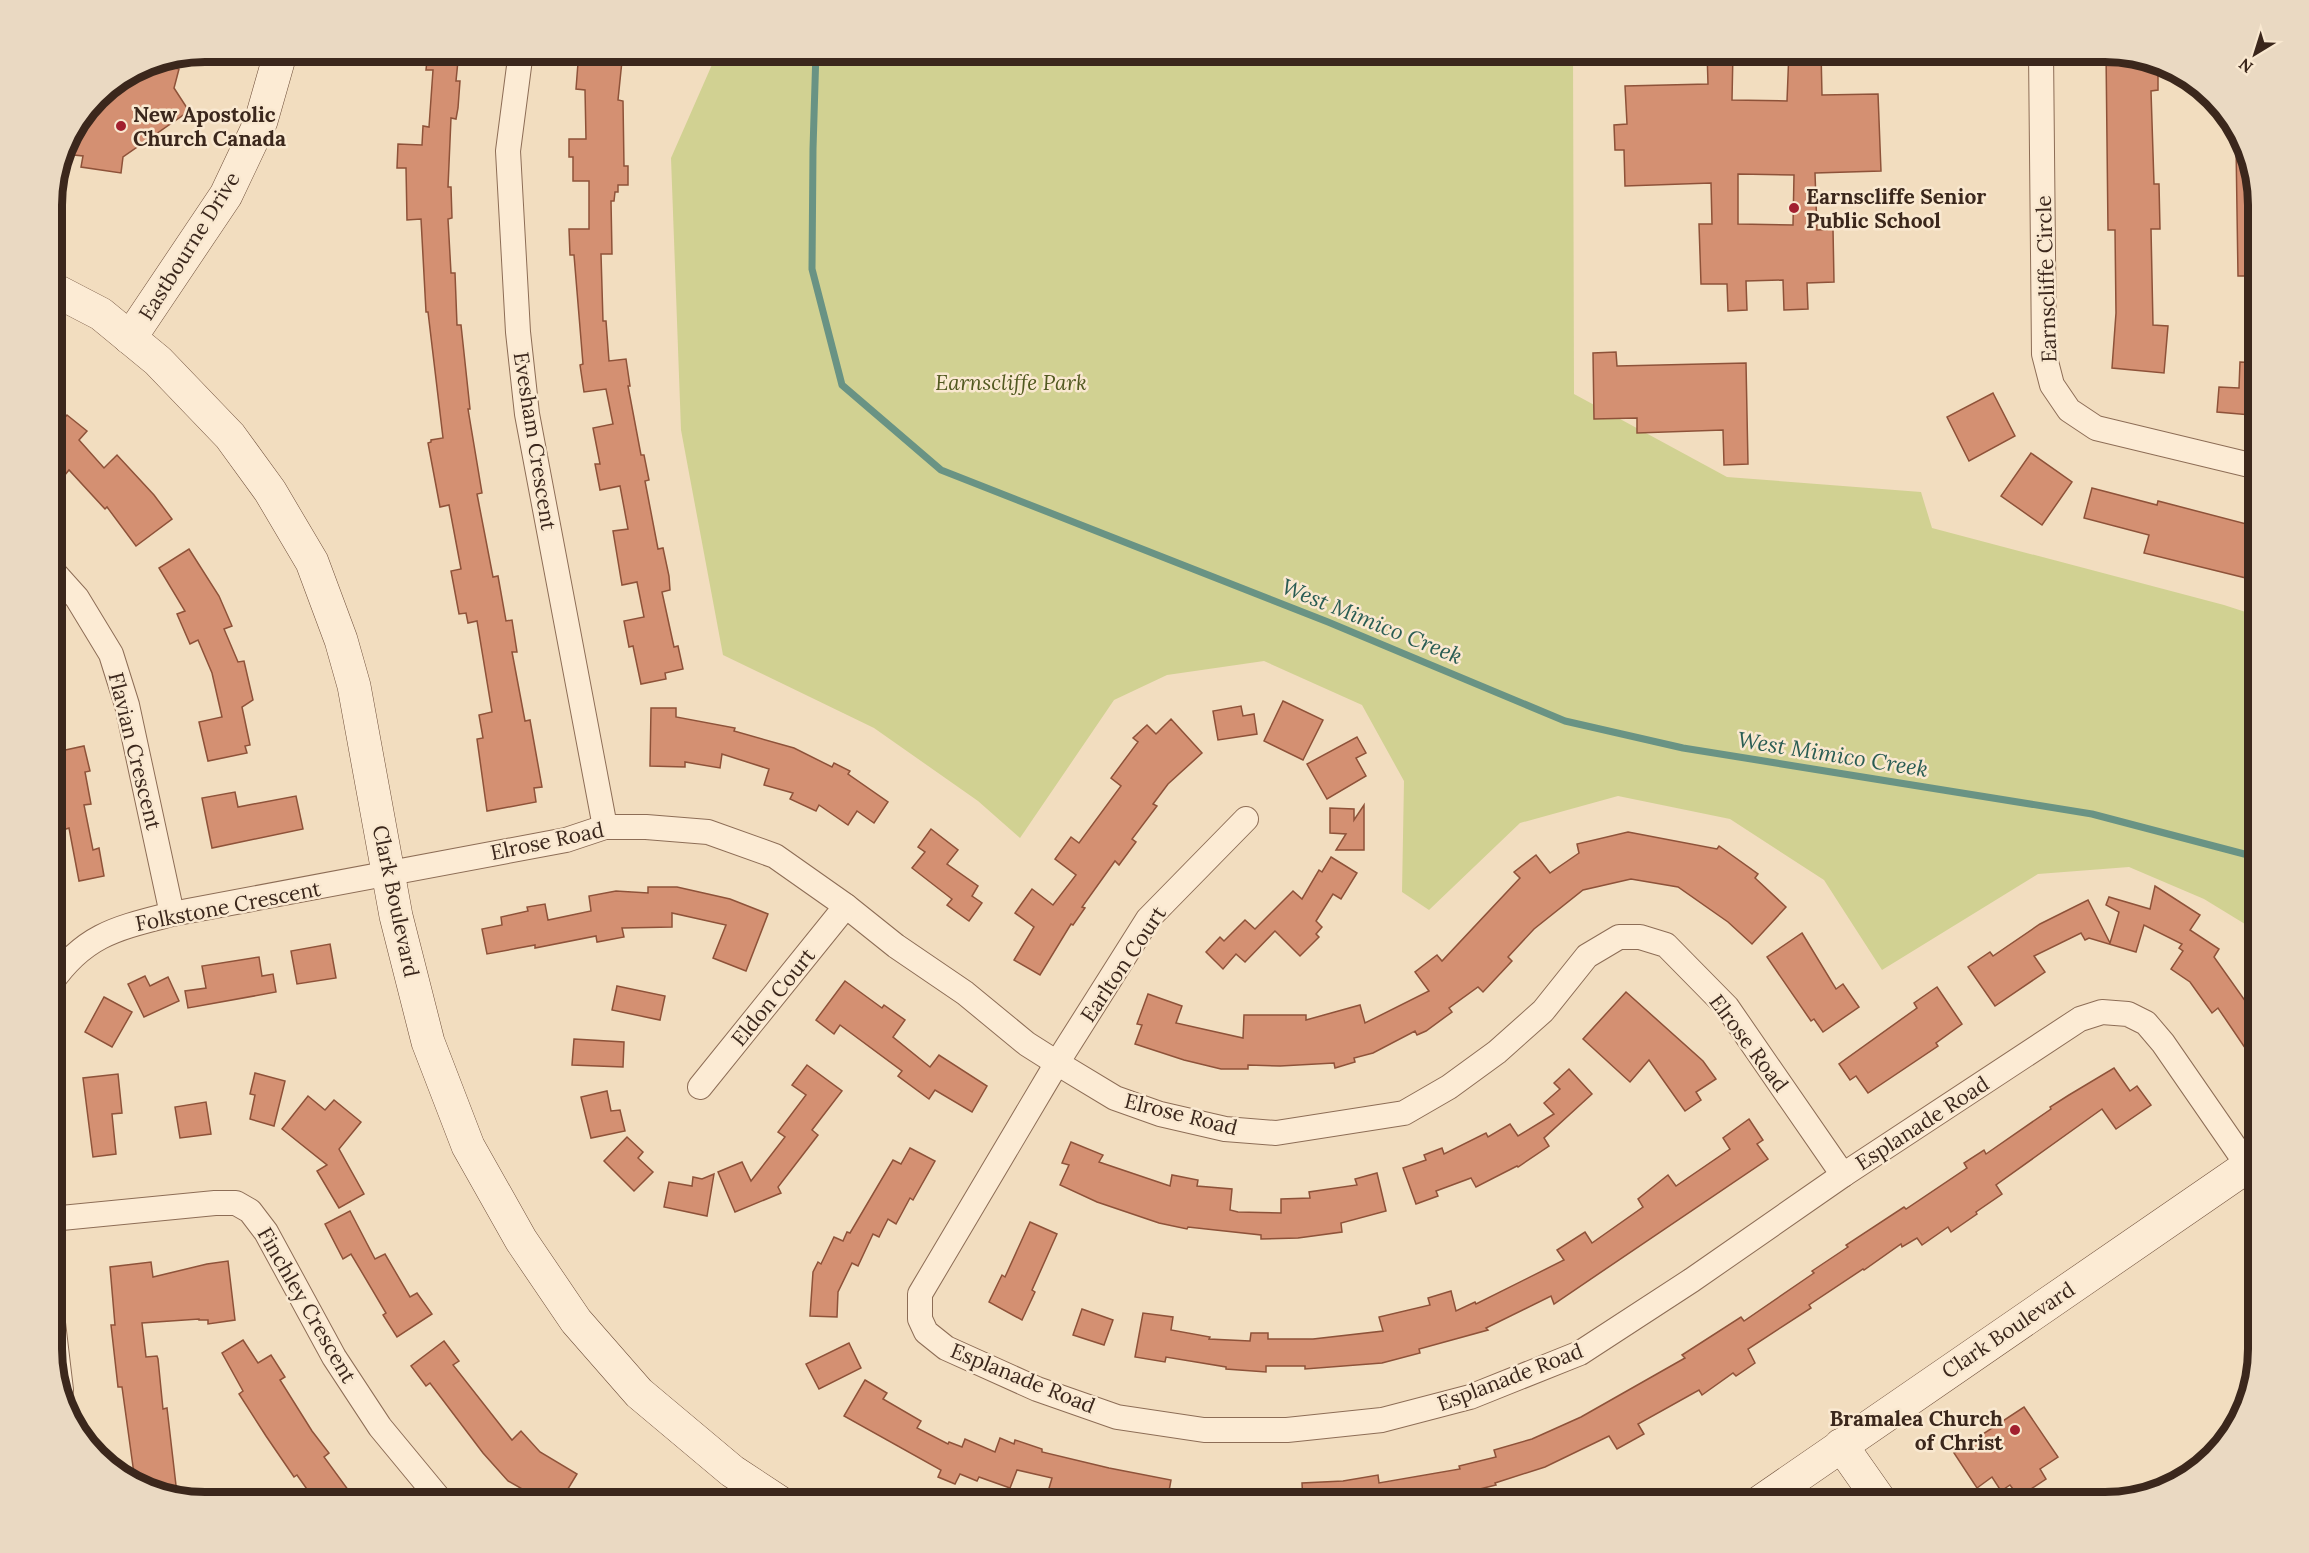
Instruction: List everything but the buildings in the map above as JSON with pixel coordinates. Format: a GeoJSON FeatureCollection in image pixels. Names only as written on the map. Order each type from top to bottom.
{"type":"FeatureCollection","features":[{"type":"Feature","properties":{"kind":"street","name":"Earnscliffe Circle"},"geometry":{"type":"LineString","coordinates":[[2041,61],[2044,354],[2052,385],[2069,410],[2096,428],[2248,465]]}},
{"type":"Feature","properties":{"kind":"street","name":"Eastbourne Drive"},"geometry":{"type":"LineString","coordinates":[[130,338],[226,195],[261,121],[278,62]]}},
{"type":"Feature","properties":{"kind":"street","name":"Evesham Crescent"},"geometry":{"type":"LineString","coordinates":[[519,62],[508,151],[518,332],[527,414],[605,826]]}},
{"type":"Feature","properties":{"kind":"street","name":"Clark Boulevard"},"geometry":{"type":"LineString","coordinates":[[62,294],[101,314],[158,361],[230,436],[270,491],[312,562],[341,640],[354,686],[396,916],[428,1042],[468,1146],[521,1240],[576,1321],[639,1393],[732,1471],[763,1492]]}},
{"type":"Feature","properties":{"kind":"street","name":"Flavian Crescent"},"geometry":{"type":"LineString","coordinates":[[62,581],[77,598],[111,654],[127,705],[172,914]]}},
{"type":"Feature","properties":{"kind":"street","name":"Earlton Court"},"geometry":{"type":"LineString","coordinates":[[1057,1063],[1148,919],[1246,819]]}},
{"type":"Feature","properties":{"kind":"street","name":"Elrose Road"},"geometry":{"type":"LineString","coordinates":[[389,873],[566,840],[605,826],[708,832],[775,856],[846,906],[896,946],[965,993],[1027,1044],[1115,1098],[1160,1114],[1225,1129],[1276,1133],[1404,1113],[1449,1087],[1497,1052],[1543,1011],[1587,956],[1619,937],[1640,937],[1666,945],[1727,1007],[1843,1175]]}},
{"type":"Feature","properties":{"kind":"street","name":"Folkstone Crescent"},"geometry":{"type":"LineString","coordinates":[[62,969],[76,951],[115,929],[172,914],[389,873]]}},
{"type":"Feature","properties":{"kind":"street","name":"Eldon Court"},"geometry":{"type":"LineString","coordinates":[[699,1087],[846,906]]}},
{"type":"Feature","properties":{"kind":"street","name":"Esplanade Road"},"geometry":{"type":"LineString","coordinates":[[1057,1063],[920,1294],[920,1319],[926,1332],[946,1348],[1037,1389],[1117,1417],[1204,1430],[1287,1430],[1382,1420],[1470,1397],[1580,1353],[2080,1018],[2102,1012],[2128,1014],[2146,1023],[2248,1155]]}},
{"type":"Feature","properties":{"kind":"street","name":"Clark Boulevard"},"geometry":{"type":"LineString","coordinates":[[1774,1492],[2248,1165]]}},
{"type":"Feature","properties":{"kind":"street","name":"Finchley Crescent"},"geometry":{"type":"LineString","coordinates":[[62,1218],[215,1203],[236,1203],[250,1211],[266,1232],[345,1374],[380,1427],[434,1492]]}},
{"type":"Feature","properties":{"kind":"street"},"geometry":{"type":"LineString","coordinates":[[1841,1445],[1874,1492]]}},
{"type":"Feature","properties":{"kind":"green space","name":"Earnscliffe Park"},"geometry":{"type":"Polygon","coordinates":[[[1573,61],[1574,394],[1727,477],[1921,492],[1932,528],[2248,613],[2248,926],[2204,899],[2129,867],[2038,874],[1882,970],[1824,880],[1730,819],[1618,796],[1520,823],[1429,910],[1402,892],[1404,781],[1362,705],[1264,661],[1167,675],[1114,700],[1020,838],[978,801],[874,728],[723,655],[681,430],[671,158],[713,62],[1573,61]]]}},
{"type":"Feature","properties":{"kind":"waterway","name":"West Mimico Creek"},"geometry":{"type":"LineString","coordinates":[[816,62],[812,269],[842,385],[941,470],[1328,622],[1565,721],[1683,748],[2092,814],[2248,855]]}},
{"type":"Feature","properties":{"kind":"place","name":"New Apostolic Church Canada"},"geometry":{"type":"Point","coordinates":[121,126]}},
{"type":"Feature","properties":{"kind":"place","name":"Earnscliffe Senior Public School"},"geometry":{"type":"Point","coordinates":[1794,208]}},
{"type":"Feature","properties":{"kind":"place","name":"Bramalea Church of Christ"},"geometry":{"type":"Point","coordinates":[2015,1430]}}]}
